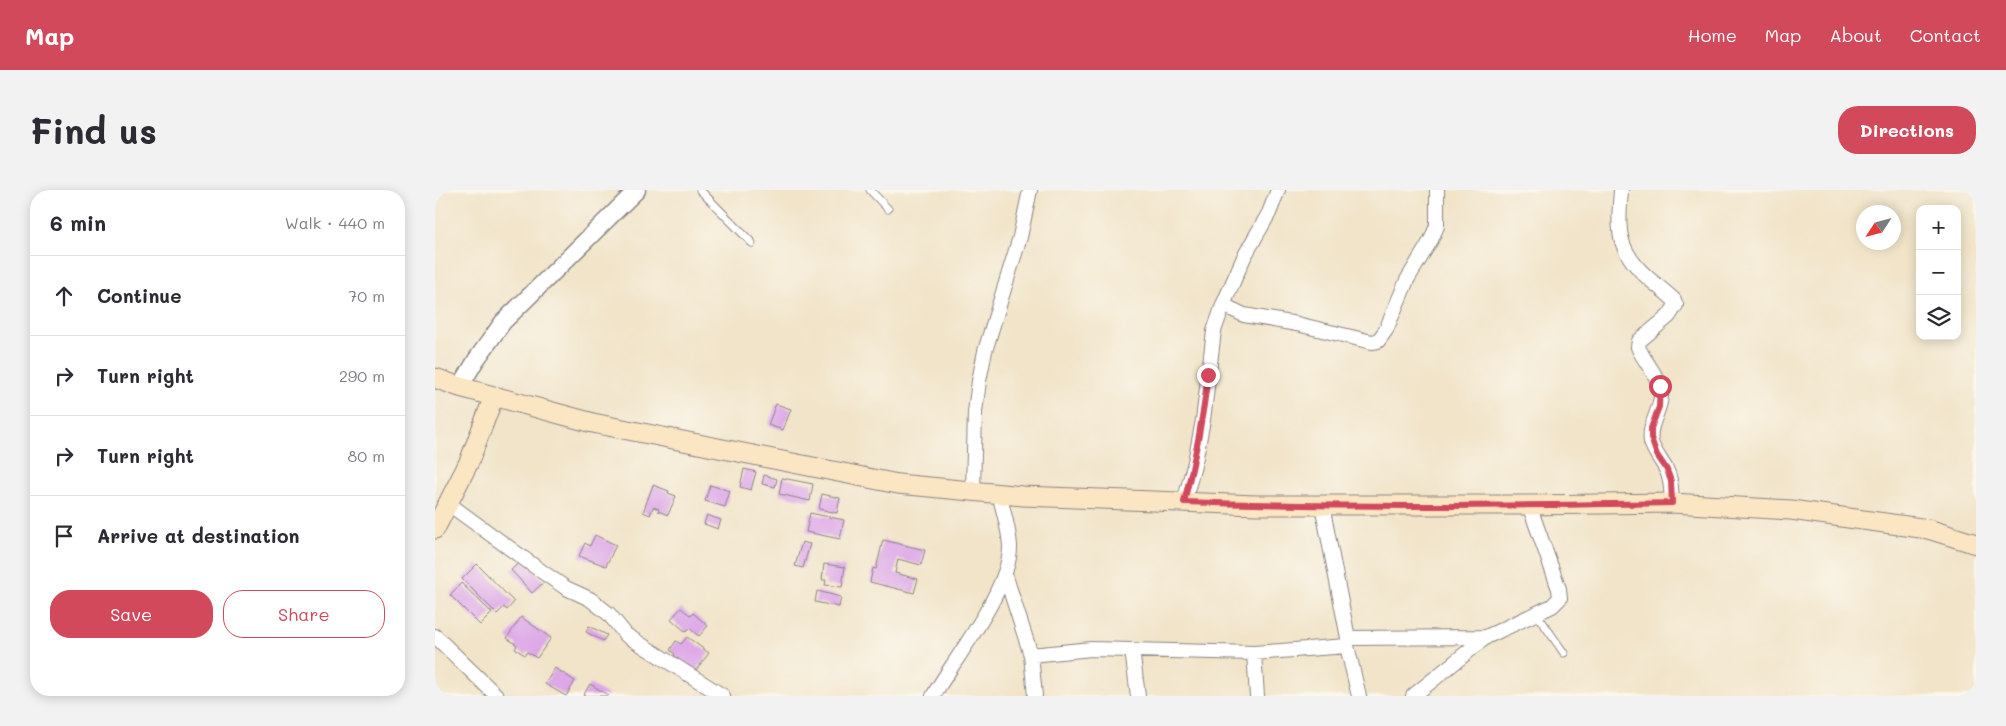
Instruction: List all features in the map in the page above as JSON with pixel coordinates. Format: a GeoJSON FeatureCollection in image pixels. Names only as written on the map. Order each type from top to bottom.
{"type":"FeatureCollection","features":[{"type":"Feature","properties":{"kind":"main road"},"geometry":{"type":"LineString","coordinates":[[435,378],[460,387],[593,423],[897,484],[999,493],[1184,502],[1322,505],[1672,503],[1791,510],[1928,529],[1976,544]]}},
{"type":"Feature","properties":{"kind":"main road"},"geometry":{"type":"LineString","coordinates":[[435,528],[469,462],[494,396]]}},
{"type":"Feature","properties":{"kind":"street"},"geometry":{"type":"LineString","coordinates":[[460,387],[476,360],[503,322],[637,190]]}},
{"type":"Feature","properties":{"kind":"street"},"geometry":{"type":"LineString","coordinates":[[973,491],[975,412],[979,381],[985,351],[1020,237],[1029,190]]}},
{"type":"Feature","properties":{"kind":"street"},"geometry":{"type":"LineString","coordinates":[[1184,502],[1195,462],[1203,420],[1214,331],[1244,257],[1269,213],[1278,190]]}},
{"type":"Feature","properties":{"kind":"street"},"geometry":{"type":"LineString","coordinates":[[1223,305],[1244,315],[1297,324],[1372,342],[1377,341],[1386,330],[1407,280],[1431,240],[1437,226],[1437,190]]}},
{"type":"Feature","properties":{"kind":"street"},"geometry":{"type":"LineString","coordinates":[[1621,190],[1620,239],[1623,248],[1638,268],[1674,300],[1676,305],[1669,316],[1639,341],[1638,347],[1660,386],[1659,407],[1651,428],[1651,438],[1657,455],[1667,470],[1671,481],[1672,503]]}},
{"type":"Feature","properties":{"kind":"street"},"geometry":{"type":"LineString","coordinates":[[933,696],[993,600],[1005,574],[1010,548],[999,493]]}},
{"type":"Feature","properties":{"kind":"street"},"geometry":{"type":"LineString","coordinates":[[449,504],[566,588],[590,599],[609,614],[626,635],[723,696]]}},
{"type":"Feature","properties":{"kind":"street"},"geometry":{"type":"LineString","coordinates":[[1322,505],[1359,696]]}},
{"type":"Feature","properties":{"kind":"street"},"geometry":{"type":"LineString","coordinates":[[1413,696],[1486,636],[1552,606],[1560,598],[1559,589],[1529,505]]}},
{"type":"Feature","properties":{"kind":"street"},"geometry":{"type":"LineString","coordinates":[[1005,574],[1031,655],[1035,696]]}},
{"type":"Feature","properties":{"kind":"street"},"geometry":{"type":"LineString","coordinates":[[435,636],[497,696]]}},
{"type":"Feature","properties":{"kind":"street"},"geometry":{"type":"LineString","coordinates":[[1031,655],[1091,649],[1254,653],[1348,642],[1486,636]]}},
{"type":"Feature","properties":{"kind":"street"},"geometry":{"type":"LineString","coordinates":[[1132,650],[1138,696]]}},
{"type":"Feature","properties":{"kind":"street"},"geometry":{"type":"LineString","coordinates":[[1254,653],[1257,696]]}},
{"type":"Feature","properties":{"kind":"lane"},"geometry":{"type":"LineString","coordinates":[[700,190],[720,208],[752,243]]}},
{"type":"Feature","properties":{"kind":"lane"},"geometry":{"type":"LineString","coordinates":[[870,190],[888,209]]}},
{"type":"Feature","properties":{"kind":"lane"},"geometry":{"type":"LineString","coordinates":[[1536,613],[1564,653]]}},
{"type":"Feature","properties":{"kind":"building"},"geometry":{"type":"Polygon","coordinates":[[[776,404],[791,409],[783,430],[768,425],[776,404]]]}},
{"type":"Feature","properties":{"kind":"building"},"geometry":{"type":"Polygon","coordinates":[[[744,469],[756,472],[751,490],[740,487],[744,469]]]}},
{"type":"Feature","properties":{"kind":"building"},"geometry":{"type":"Polygon","coordinates":[[[764,475],[777,479],[775,487],[762,484],[764,475]]]}},
{"type":"Feature","properties":{"kind":"building"},"geometry":{"type":"Polygon","coordinates":[[[782,478],[813,484],[810,501],[779,494],[782,478]]]}},
{"type":"Feature","properties":{"kind":"building"},"geometry":{"type":"Polygon","coordinates":[[[653,485],[676,496],[668,515],[653,507],[650,515],[643,512],[653,485]]]}},
{"type":"Feature","properties":{"kind":"building"},"geometry":{"type":"Polygon","coordinates":[[[710,485],[730,491],[725,507],[705,501],[710,485]]]}},
{"type":"Feature","properties":{"kind":"building"},"geometry":{"type":"Polygon","coordinates":[[[822,494],[840,498],[837,513],[819,509],[822,494]]]}},
{"type":"Feature","properties":{"kind":"building"},"geometry":{"type":"Polygon","coordinates":[[[810,513],[844,520],[840,539],[806,532],[810,513]]]}},
{"type":"Feature","properties":{"kind":"building"},"geometry":{"type":"Polygon","coordinates":[[[707,515],[721,520],[718,529],[704,524],[707,515]]]}},
{"type":"Feature","properties":{"kind":"building"},"geometry":{"type":"Polygon","coordinates":[[[595,535],[616,545],[606,566],[579,556],[585,543],[590,546],[595,535]]]}},
{"type":"Feature","properties":{"kind":"building"},"geometry":{"type":"Polygon","coordinates":[[[883,540],[925,550],[921,565],[898,559],[895,573],[918,579],[914,593],[870,582],[873,568],[876,569],[883,540]]]}},
{"type":"Feature","properties":{"kind":"building"},"geometry":{"type":"Polygon","coordinates":[[[802,542],[810,544],[803,568],[795,566],[802,542]]]}},
{"type":"Feature","properties":{"kind":"building"},"geometry":{"type":"Polygon","coordinates":[[[523,559],[544,582],[532,593],[511,570],[523,559]]]}},
{"type":"Feature","properties":{"kind":"building"},"geometry":{"type":"Polygon","coordinates":[[[477,564],[514,602],[507,610],[504,607],[497,614],[462,579],[477,564]]]}},
{"type":"Feature","properties":{"kind":"building"},"geometry":{"type":"Polygon","coordinates":[[[824,564],[845,567],[842,587],[825,585],[826,580],[822,580],[824,564]]]}},
{"type":"Feature","properties":{"kind":"building"},"geometry":{"type":"Polygon","coordinates":[[[461,583],[492,613],[480,625],[450,595],[461,583]]]}},
{"type":"Feature","properties":{"kind":"building"},"geometry":{"type":"Polygon","coordinates":[[[817,591],[841,597],[839,607],[815,602],[817,591]]]}},
{"type":"Feature","properties":{"kind":"building"},"geometry":{"type":"Polygon","coordinates":[[[681,608],[691,616],[693,613],[708,626],[699,636],[689,628],[686,632],[671,619],[681,608]]]}},
{"type":"Feature","properties":{"kind":"building"},"geometry":{"type":"Polygon","coordinates":[[[521,617],[551,638],[537,658],[527,652],[525,655],[515,649],[517,645],[507,638],[521,617]]]}},
{"type":"Feature","properties":{"kind":"building"},"geometry":{"type":"Polygon","coordinates":[[[589,626],[607,635],[603,641],[586,632],[589,626]]]}},
{"type":"Feature","properties":{"kind":"building"},"geometry":{"type":"Polygon","coordinates":[[[687,637],[709,653],[693,674],[672,659],[675,654],[670,650],[676,641],[681,644],[687,637]]]}},
{"type":"Feature","properties":{"kind":"building"},"geometry":{"type":"Polygon","coordinates":[[[555,668],[575,681],[566,696],[545,684],[555,668]]]}},
{"type":"Feature","properties":{"kind":"building"},"geometry":{"type":"Polygon","coordinates":[[[590,684],[608,695],[583,696],[590,684]]]}},
{"type":"Feature","properties":{"kind":"route"},"geometry":{"type":"LineString","coordinates":[[1208,375],[1203,420],[1195,462],[1184,502],[1257,505],[1672,503],[1671,481],[1667,470],[1652,445],[1651,438],[1651,428],[1661,396],[1660,386]]}}]}
